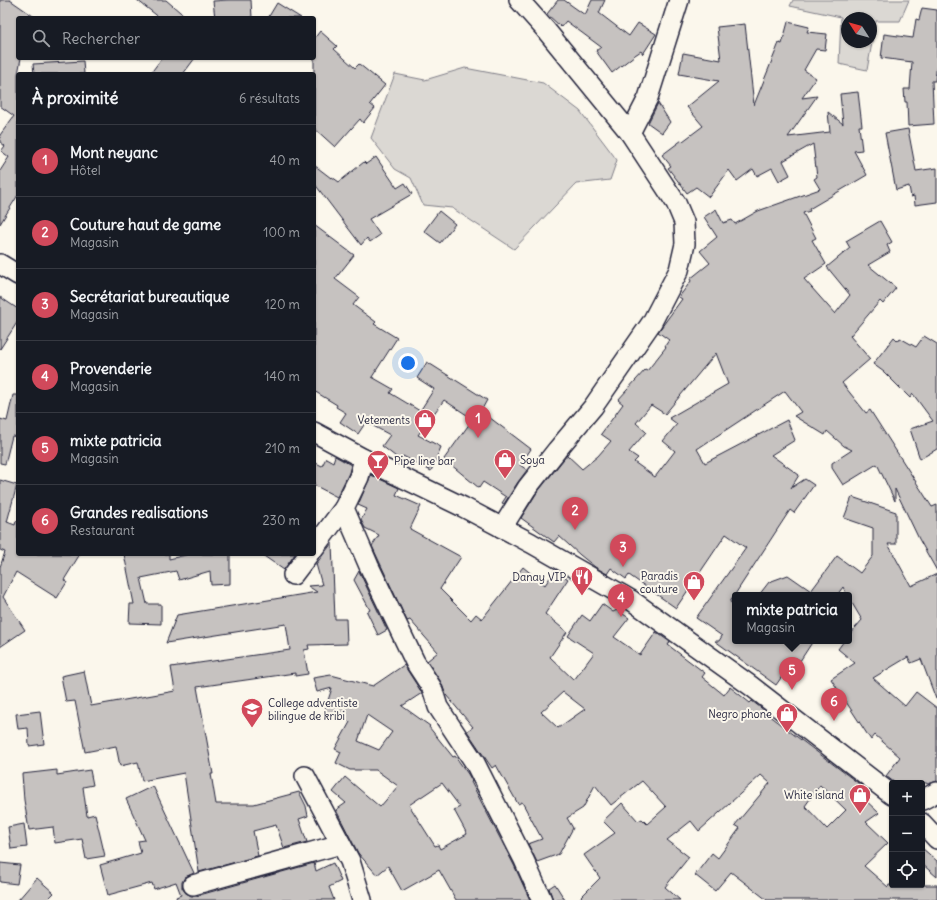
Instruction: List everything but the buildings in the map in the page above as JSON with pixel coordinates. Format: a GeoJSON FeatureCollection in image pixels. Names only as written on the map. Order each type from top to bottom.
{"type":"FeatureCollection","features":[{"type":"Feature","properties":{"kind":"street"},"geometry":{"type":"LineString","coordinates":[[502,528],[527,488],[593,407],[652,322],[679,270],[686,244],[684,222],[676,202],[630,133],[519,0]]}},
{"type":"Feature","properties":{"kind":"street"},"geometry":{"type":"LineString","coordinates":[[630,133],[648,98],[679,0]]}},
{"type":"Feature","properties":{"kind":"street"},"geometry":{"type":"LineString","coordinates":[[0,264],[16,273]]}},
{"type":"Feature","properties":{"kind":"street"},"geometry":{"type":"LineString","coordinates":[[316,433],[364,459],[463,507],[631,600],[751,686],[889,793]]}},
{"type":"Feature","properties":{"kind":"street"},"geometry":{"type":"LineString","coordinates":[[316,545],[344,508],[359,477],[364,459]]}},
{"type":"Feature","properties":{"kind":"street"},"geometry":{"type":"LineString","coordinates":[[344,508],[369,566],[415,662],[432,688],[438,707],[475,764],[524,860],[542,900]]}},
{"type":"Feature","properties":{"kind":"street"},"geometry":{"type":"LineString","coordinates":[[294,574],[308,556]]}},
{"type":"Feature","properties":{"kind":"street"},"geometry":{"type":"LineString","coordinates":[[305,776],[350,861],[362,900]]}},
{"type":"Feature","properties":{"kind":"street"},"geometry":{"type":"LineString","coordinates":[[925,798],[937,792]]}},
{"type":"Feature","properties":{"kind":"street"},"geometry":{"type":"LineString","coordinates":[[925,826],[937,838]]}},
{"type":"Feature","properties":{"kind":"street"},"geometry":{"type":"LineString","coordinates":[[193,884],[340,844]]}},
{"type":"Feature","properties":{"kind":"shaded area"},"geometry":{"type":"Polygon","coordinates":[[[793,0],[909,0],[900,21],[877,21],[877,12],[841,12],[841,17],[790,6],[793,0]]]}},
{"type":"Feature","properties":{"kind":"shaded area"},"geometry":{"type":"Polygon","coordinates":[[[841,17],[841,48],[871,48],[867,70],[839,64],[841,17]]]}},
{"type":"Feature","properties":{"kind":"shaded area"},"geometry":{"type":"Polygon","coordinates":[[[465,68],[543,83],[580,111],[617,160],[610,180],[576,184],[514,249],[452,208],[423,205],[411,178],[395,169],[371,138],[395,74],[425,80],[465,68]]]}},
{"type":"Feature","properties":{"kind":"place","name":"Mont neyanc"},"geometry":{"type":"Point","coordinates":[478,438]}},
{"type":"Feature","properties":{"kind":"place","name":"Vetements"},"geometry":{"type":"Point","coordinates":[425,440]}},
{"type":"Feature","properties":{"kind":"place","name":"Pipe line bar"},"geometry":{"type":"Point","coordinates":[378,480]}},
{"type":"Feature","properties":{"kind":"place","name":"Soya"},"geometry":{"type":"Point","coordinates":[505,480]}},
{"type":"Feature","properties":{"kind":"place","name":"Couture haut de game"},"geometry":{"type":"Point","coordinates":[575,530]}},
{"type":"Feature","properties":{"kind":"place","name":"Secrétariat bureautique"},"geometry":{"type":"Point","coordinates":[623,567]}},
{"type":"Feature","properties":{"kind":"place","name":"Danay VIP"},"geometry":{"type":"Point","coordinates":[582,596]}},
{"type":"Feature","properties":{"kind":"place","name":"Paradis couture"},"geometry":{"type":"Point","coordinates":[694,602]}},
{"type":"Feature","properties":{"kind":"place","name":"Provenderie"},"geometry":{"type":"Point","coordinates":[621,617]}},
{"type":"Feature","properties":{"kind":"place","name":"mixte patricia"},"geometry":{"type":"Point","coordinates":[792,690]}},
{"type":"Feature","properties":{"kind":"place","name":"Grandes realisations"},"geometry":{"type":"Point","coordinates":[834,721]}},
{"type":"Feature","properties":{"kind":"place","name":"College adventiste bilingue de kribi"},"geometry":{"type":"Point","coordinates":[252,728]}},
{"type":"Feature","properties":{"kind":"place","name":"Negro phone"},"geometry":{"type":"Point","coordinates":[787,734]}},
{"type":"Feature","properties":{"kind":"place","name":"White island"},"geometry":{"type":"Point","coordinates":[860,814]}}]}
